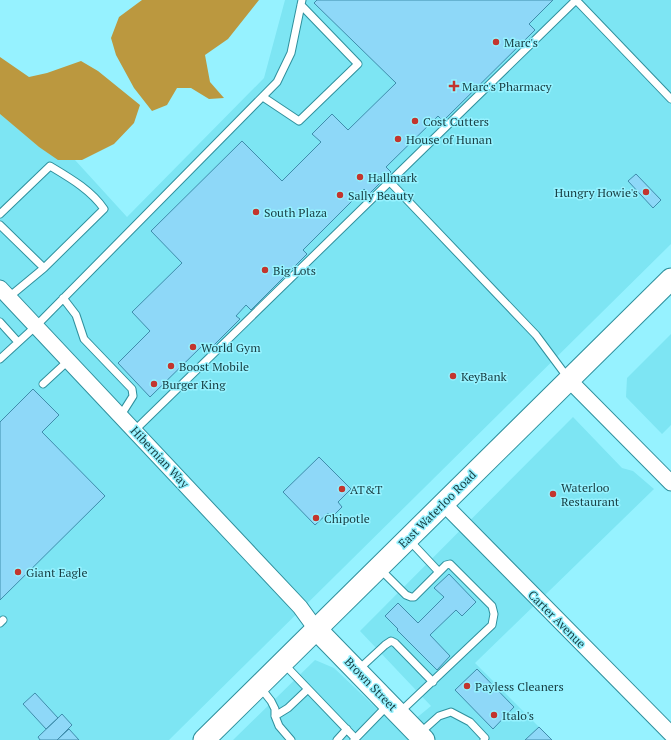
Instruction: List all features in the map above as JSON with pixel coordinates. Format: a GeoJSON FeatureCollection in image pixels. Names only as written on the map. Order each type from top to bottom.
{"type":"FeatureCollection","features":[{"type":"Feature","properties":{"kind":"main road","name":"East Waterloo Road"},"geometry":{"type":"LineString","coordinates":[[204,740],[671,279]]}},
{"type":"Feature","properties":{"kind":"main road","name":"Brown Street"},"geometry":{"type":"LineString","coordinates":[[316,629],[358,670],[422,737]]}},
{"type":"Feature","properties":{"kind":"street","name":"Hibernian Way"},"geometry":{"type":"LineString","coordinates":[[4,292],[300,607],[316,629]]}},
{"type":"Feature","properties":{"kind":"street"},"geometry":{"type":"LineString","coordinates":[[569,380],[671,483]]}},
{"type":"Feature","properties":{"kind":"street","name":"Carter Avenue"},"geometry":{"type":"LineString","coordinates":[[443,503],[671,734]]}},
{"type":"Feature","properties":{"kind":"lane"},"geometry":{"type":"LineString","coordinates":[[135,430],[576,0],[671,99]]}},
{"type":"Feature","properties":{"kind":"lane"},"geometry":{"type":"LineString","coordinates":[[0,359],[64,298],[277,82],[291,53],[301,2]]}},
{"type":"Feature","properties":{"kind":"lane"},"geometry":{"type":"LineString","coordinates":[[263,97],[298,121],[358,64],[301,2]]}},
{"type":"Feature","properties":{"kind":"lane"},"geometry":{"type":"LineString","coordinates":[[0,214],[50,166],[72,179],[97,199],[104,209],[44,268],[4,292]]}},
{"type":"Feature","properties":{"kind":"lane"},"geometry":{"type":"LineString","coordinates":[[390,182],[536,335],[569,380]]}},
{"type":"Feature","properties":{"kind":"lane"},"geometry":{"type":"LineString","coordinates":[[0,225],[44,268]]}},
{"type":"Feature","properties":{"kind":"lane"},"geometry":{"type":"LineString","coordinates":[[64,298],[76,315],[84,339],[132,389],[133,396],[121,415]]}},
{"type":"Feature","properties":{"kind":"lane"},"geometry":{"type":"LineString","coordinates":[[0,322],[18,342]]}},
{"type":"Feature","properties":{"kind":"lane"},"geometry":{"type":"LineString","coordinates":[[43,384],[69,360]]}},
{"type":"Feature","properties":{"kind":"lane"},"geometry":{"type":"LineString","coordinates":[[407,539],[439,572]]}},
{"type":"Feature","properties":{"kind":"lane"},"geometry":{"type":"LineString","coordinates":[[282,663],[355,739],[394,708],[433,682],[492,625],[494,614],[492,606],[450,564],[446,565],[414,597],[406,595],[379,568]]}},
{"type":"Feature","properties":{"kind":"lane"},"geometry":{"type":"LineString","coordinates":[[358,670],[391,641],[395,643],[433,682]]}},
{"type":"Feature","properties":{"kind":"lane"},"geometry":{"type":"LineString","coordinates":[[259,686],[271,701],[275,709],[275,716],[279,726],[291,740]]}},
{"type":"Feature","properties":{"kind":"lane"},"geometry":{"type":"LineString","coordinates":[[275,716],[288,708],[308,689]]}},
{"type":"Feature","properties":{"kind":"lane"},"geometry":{"type":"LineString","coordinates":[[422,737],[439,716],[451,712],[470,722],[485,738],[484,740]]}},
{"type":"Feature","properties":{"kind":"lane"},"geometry":{"type":"LineString","coordinates":[[336,740],[347,729]]}},
{"type":"Feature","properties":{"kind":"shaded area"},"geometry":{"type":"Polygon","coordinates":[[[142,0],[259,0],[228,39],[205,55],[210,82],[224,98],[209,99],[191,88],[177,88],[167,105],[152,111],[134,88],[116,55],[111,38],[119,17],[142,0]]]}},
{"type":"Feature","properties":{"kind":"shaded area"},"geometry":{"type":"Polygon","coordinates":[[[285,0],[671,0],[671,244],[169,740],[0,740],[0,114],[39,147],[58,159],[75,160],[127,217],[264,78],[285,0]]]}},
{"type":"Feature","properties":{"kind":"shaded area"},"geometry":{"type":"Polygon","coordinates":[[[0,57],[29,77],[47,73],[81,61],[98,71],[140,105],[134,123],[114,144],[82,160],[58,160],[39,147],[0,114],[0,57]]]}},
{"type":"Feature","properties":{"kind":"shaded area"},"geometry":{"type":"Polygon","coordinates":[[[671,334],[671,425],[662,434],[626,397],[627,378],[671,334]]]}},
{"type":"Feature","properties":{"kind":"shaded area"},"geometry":{"type":"Polygon","coordinates":[[[573,417],[622,468],[633,471],[654,489],[475,663],[552,740],[424,740],[409,724],[431,706],[360,631],[573,417]]]}},
{"type":"Feature","properties":{"kind":"shaded area"},"geometry":{"type":"Polygon","coordinates":[[[315,660],[334,668],[410,740],[233,740],[315,660]]]}},
{"type":"Feature","properties":{"kind":"building","name":"South Plaza"},"geometry":{"type":"Polygon","coordinates":[[[317,0],[553,0],[529,24],[535,30],[443,121],[438,116],[386,167],[391,172],[369,194],[364,189],[303,250],[307,254],[251,310],[246,305],[236,316],[240,319],[207,352],[202,346],[150,397],[118,363],[150,331],[132,312],[182,263],[151,231],[242,141],[282,181],[321,142],[312,134],[332,114],[348,130],[396,83],[314,3],[317,0]]]}},
{"type":"Feature","properties":{"kind":"building"},"geometry":{"type":"Polygon","coordinates":[[[636,174],[661,200],[653,208],[628,181],[636,174]]]}},
{"type":"Feature","properties":{"kind":"building"},"geometry":{"type":"Polygon","coordinates":[[[33,389],[59,415],[42,432],[105,496],[0,600],[0,422],[33,389]]]}},
{"type":"Feature","properties":{"kind":"building"},"geometry":{"type":"Polygon","coordinates":[[[319,457],[351,489],[338,502],[342,507],[332,517],[328,513],[315,525],[283,492],[319,457]]]}},
{"type":"Feature","properties":{"kind":"building"},"geometry":{"type":"Polygon","coordinates":[[[449,574],[476,602],[462,616],[456,610],[430,635],[450,656],[437,670],[385,616],[398,603],[418,623],[444,597],[434,588],[449,574]]]}},
{"type":"Feature","properties":{"kind":"building"},"geometry":{"type":"Polygon","coordinates":[[[477,669],[514,707],[493,729],[455,690],[477,669]]]}},
{"type":"Feature","properties":{"kind":"building"},"geometry":{"type":"Polygon","coordinates":[[[35,693],[58,718],[46,729],[23,704],[35,693]]]}},
{"type":"Feature","properties":{"kind":"building"},"geometry":{"type":"Polygon","coordinates":[[[62,714],[72,725],[57,740],[40,740],[38,737],[62,714]]]}},
{"type":"Feature","properties":{"kind":"building"},"geometry":{"type":"Polygon","coordinates":[[[539,727],[552,740],[525,740],[539,727]]]}},
{"type":"Feature","properties":{"kind":"building"},"geometry":{"type":"Polygon","coordinates":[[[69,729],[79,740],[57,740],[69,729]]]}},
{"type":"Feature","properties":{"kind":"place","name":"Marc's"},"geometry":{"type":"Point","coordinates":[496,42]}},
{"type":"Feature","properties":{"kind":"place","name":"Marc's Pharmacy"},"geometry":{"type":"Point","coordinates":[454,86]}},
{"type":"Feature","properties":{"kind":"place","name":"Cost Cutters"},"geometry":{"type":"Point","coordinates":[415,121]}},
{"type":"Feature","properties":{"kind":"place","name":"House of Hunan"},"geometry":{"type":"Point","coordinates":[398,139]}},
{"type":"Feature","properties":{"kind":"place","name":"Hallmark"},"geometry":{"type":"Point","coordinates":[360,177]}},
{"type":"Feature","properties":{"kind":"place","name":"Hungry Howie's"},"geometry":{"type":"Point","coordinates":[646,192]}},
{"type":"Feature","properties":{"kind":"place","name":"Sally Beauty"},"geometry":{"type":"Point","coordinates":[340,195]}},
{"type":"Feature","properties":{"kind":"place","name":"South Plaza"},"geometry":{"type":"Point","coordinates":[256,212]}},
{"type":"Feature","properties":{"kind":"place","name":"Big Lots"},"geometry":{"type":"Point","coordinates":[265,270]}},
{"type":"Feature","properties":{"kind":"place","name":"World Gym"},"geometry":{"type":"Point","coordinates":[193,347]}},
{"type":"Feature","properties":{"kind":"place","name":"Boost Mobile"},"geometry":{"type":"Point","coordinates":[171,366]}},
{"type":"Feature","properties":{"kind":"place","name":"KeyBank"},"geometry":{"type":"Point","coordinates":[453,376]}},
{"type":"Feature","properties":{"kind":"place","name":"Burger King"},"geometry":{"type":"Point","coordinates":[154,384]}},
{"type":"Feature","properties":{"kind":"place","name":"AT&T"},"geometry":{"type":"Point","coordinates":[342,489]}},
{"type":"Feature","properties":{"kind":"place","name":"Waterloo Restaurant"},"geometry":{"type":"Point","coordinates":[553,494]}},
{"type":"Feature","properties":{"kind":"place","name":"Chipotle"},"geometry":{"type":"Point","coordinates":[316,518]}},
{"type":"Feature","properties":{"kind":"place","name":"Giant Eagle"},"geometry":{"type":"Point","coordinates":[18,572]}},
{"type":"Feature","properties":{"kind":"place","name":"Payless Cleaners"},"geometry":{"type":"Point","coordinates":[467,686]}},
{"type":"Feature","properties":{"kind":"place","name":"Italo's"},"geometry":{"type":"Point","coordinates":[494,715]}}]}
